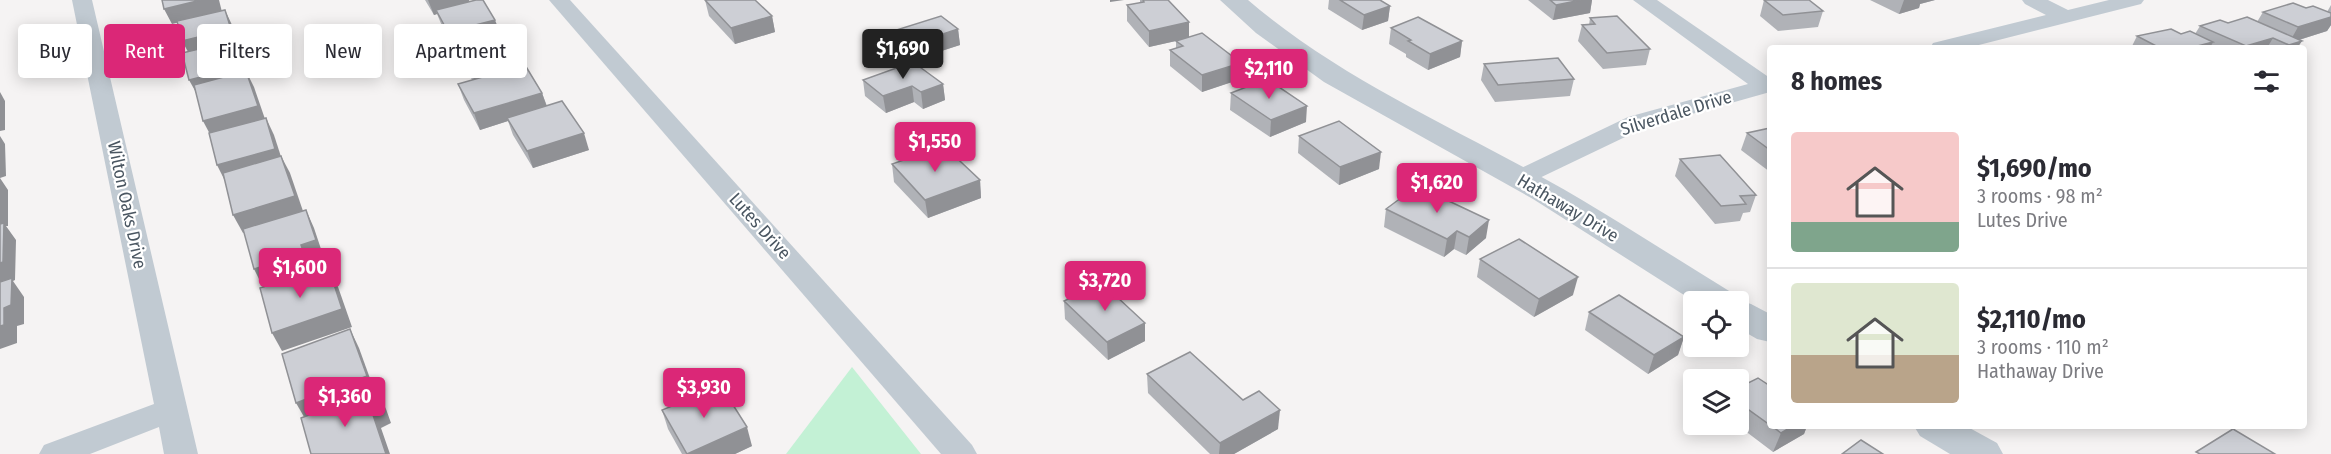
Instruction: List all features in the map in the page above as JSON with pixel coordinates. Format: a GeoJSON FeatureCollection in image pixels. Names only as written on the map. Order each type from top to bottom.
{"type":"FeatureCollection","features":[{"type":"Feature","properties":{"kind":"street","name":"Wilton Oaks Drive"},"geometry":{"type":"LineString","coordinates":[[82,0],[181,454]]}},
{"type":"Feature","properties":{"kind":"street","name":"Lutes Drive"},"geometry":{"type":"LineString","coordinates":[[559,0],[960,454]]}},
{"type":"Feature","properties":{"kind":"street","name":"Hathaway Drive"},"geometry":{"type":"LineString","coordinates":[[1233,0],[1291,50],[1351,87],[1520,178],[1703,291]]}},
{"type":"Feature","properties":{"kind":"street"},"geometry":{"type":"LineString","coordinates":[[1643,0],[1767,85]]}},
{"type":"Feature","properties":{"kind":"street"},"geometry":{"type":"LineString","coordinates":[[2032,0],[2064,16]]}},
{"type":"Feature","properties":{"kind":"street"},"geometry":{"type":"LineString","coordinates":[[1953,45],[2134,0]]}},
{"type":"Feature","properties":{"kind":"street","name":"Silverdale Drive"},"geometry":{"type":"LineString","coordinates":[[1520,178],[1637,122],[1767,86]]}},
{"type":"Feature","properties":{"kind":"street"},"geometry":{"type":"LineString","coordinates":[[1749,318],[1767,328]]}},
{"type":"Feature","properties":{"kind":"street"},"geometry":{"type":"LineString","coordinates":[[56,454],[171,410]]}},
{"type":"Feature","properties":{"kind":"street"},"geometry":{"type":"LineString","coordinates":[[1940,429],[1983,454]]}},
{"type":"Feature","properties":{"kind":"green space"},"geometry":{"type":"Polygon","coordinates":[[[852,367],[921,454],[786,454],[852,367]]]}},
{"type":"Feature","properties":{"kind":"building"},"geometry":{"type":"Polygon","coordinates":[[[162,0],[201,0],[164,9],[162,0]]]}},
{"type":"Feature","properties":{"kind":"building"},"geometry":{"type":"Polygon","coordinates":[[[483,0],[495,20],[479,24],[444,24],[436,10],[483,0]]]}},
{"type":"Feature","properties":{"kind":"building"},"geometry":{"type":"Polygon","coordinates":[[[705,0],[755,0],[772,16],[731,28],[705,0]]]}},
{"type":"Feature","properties":{"kind":"building"},"geometry":{"type":"Polygon","coordinates":[[[1143,0],[1168,0],[1189,22],[1149,31],[1127,5],[1144,2],[1143,0]]]}},
{"type":"Feature","properties":{"kind":"building"},"geometry":{"type":"Polygon","coordinates":[[[1340,0],[1380,0],[1390,6],[1364,15],[1340,0]]]}},
{"type":"Feature","properties":{"kind":"building"},"geometry":{"type":"Polygon","coordinates":[[[1550,0],[1581,0],[1556,5],[1550,0]]]}},
{"type":"Feature","properties":{"kind":"building"},"geometry":{"type":"Polygon","coordinates":[[[1764,0],[1809,0],[1823,11],[1783,15],[1764,0]]]}},
{"type":"Feature","properties":{"kind":"building"},"geometry":{"type":"Polygon","coordinates":[[[2293,3],[2306,8],[2313,6],[2331,13],[2331,17],[2298,27],[2263,12],[2293,3]]]}},
{"type":"Feature","properties":{"kind":"building"},"geometry":{"type":"Polygon","coordinates":[[[225,10],[229,24],[197,24],[197,37],[185,40],[185,24],[178,24],[177,21],[225,10]]]}},
{"type":"Feature","properties":{"kind":"building"},"geometry":{"type":"Polygon","coordinates":[[[941,16],[958,29],[922,41],[931,47],[915,53],[909,48],[900,51],[887,40],[896,37],[890,32],[941,16]]]}},
{"type":"Feature","properties":{"kind":"building"},"geometry":{"type":"Polygon","coordinates":[[[1617,16],[1650,49],[1607,53],[1582,25],[1595,24],[1590,18],[1617,16]]]}},
{"type":"Feature","properties":{"kind":"building"},"geometry":{"type":"Polygon","coordinates":[[[1418,17],[1462,41],[1430,54],[1391,28],[1418,17]]]}},
{"type":"Feature","properties":{"kind":"building"},"geometry":{"type":"Polygon","coordinates":[[[2247,17],[2302,41],[2289,45],[2273,38],[2244,45],[2200,26],[2220,20],[2228,23],[2247,17]]]}},
{"type":"Feature","properties":{"kind":"building"},"geometry":{"type":"Polygon","coordinates":[[[2171,29],[2181,34],[2190,31],[2213,42],[2202,45],[2154,45],[2137,36],[2171,29]]]}},
{"type":"Feature","properties":{"kind":"building"},"geometry":{"type":"Polygon","coordinates":[[[1202,33],[1241,63],[1202,75],[1170,50],[1183,46],[1176,41],[1202,33]]]}},
{"type":"Feature","properties":{"kind":"building"},"geometry":{"type":"Polygon","coordinates":[[[197,49],[197,78],[189,80],[185,52],[197,49]]]}},
{"type":"Feature","properties":{"kind":"building"},"geometry":{"type":"Polygon","coordinates":[[[1558,58],[1574,79],[1498,85],[1484,64],[1558,58]]]}},
{"type":"Feature","properties":{"kind":"building"},"geometry":{"type":"Polygon","coordinates":[[[913,62],[943,84],[921,92],[912,86],[883,96],[863,80],[913,62]]]}},
{"type":"Feature","properties":{"kind":"building"},"geometry":{"type":"Polygon","coordinates":[[[527,68],[542,93],[474,113],[458,84],[479,78],[527,78],[527,68]]]}},
{"type":"Feature","properties":{"kind":"building"},"geometry":{"type":"Polygon","coordinates":[[[220,78],[248,78],[258,106],[203,121],[194,85],[220,78]]]}},
{"type":"Feature","properties":{"kind":"building"},"geometry":{"type":"Polygon","coordinates":[[[1267,79],[1307,106],[1271,120],[1231,93],[1267,79]]]}},
{"type":"Feature","properties":{"kind":"building"},"geometry":{"type":"Polygon","coordinates":[[[562,101],[584,133],[527,151],[507,118],[562,101]]]}},
{"type":"Feature","properties":{"kind":"building"},"geometry":{"type":"Polygon","coordinates":[[[266,118],[275,149],[217,165],[209,133],[266,118]]]}},
{"type":"Feature","properties":{"kind":"building"},"geometry":{"type":"Polygon","coordinates":[[[1339,121],[1381,152],[1340,167],[1299,136],[1339,121]]]}},
{"type":"Feature","properties":{"kind":"building"},"geometry":{"type":"Polygon","coordinates":[[[1767,129],[1767,148],[1747,133],[1767,129]]]}},
{"type":"Feature","properties":{"kind":"building"},"geometry":{"type":"Polygon","coordinates":[[[944,146],[980,180],[925,200],[892,164],[944,146]]]}},
{"type":"Feature","properties":{"kind":"building"},"geometry":{"type":"Polygon","coordinates":[[[1720,155],[1756,195],[1740,196],[1746,204],[1721,206],[1680,159],[1720,155]]]}},
{"type":"Feature","properties":{"kind":"building"},"geometry":{"type":"Polygon","coordinates":[[[281,156],[295,196],[233,215],[223,173],[281,156]]]}},
{"type":"Feature","properties":{"kind":"building"},"geometry":{"type":"Polygon","coordinates":[[[1417,186],[1489,220],[1469,237],[1457,231],[1447,239],[1386,209],[1417,186]]]}},
{"type":"Feature","properties":{"kind":"building"},"geometry":{"type":"Polygon","coordinates":[[[306,210],[316,240],[301,245],[304,253],[254,269],[243,229],[306,210]]]}},
{"type":"Feature","properties":{"kind":"building"},"geometry":{"type":"Polygon","coordinates":[[[4,223],[3,262],[0,263],[0,224],[4,223]]]}},
{"type":"Feature","properties":{"kind":"building"},"geometry":{"type":"Polygon","coordinates":[[[1519,239],[1578,277],[1539,299],[1480,259],[1519,239]]]}},
{"type":"Feature","properties":{"kind":"building"},"geometry":{"type":"Polygon","coordinates":[[[328,266],[342,309],[272,333],[260,288],[328,266]]]}},
{"type":"Feature","properties":{"kind":"building"},"geometry":{"type":"Polygon","coordinates":[[[12,278],[11,305],[4,308],[4,325],[0,326],[0,282],[12,278]]]}},
{"type":"Feature","properties":{"kind":"building"},"geometry":{"type":"Polygon","coordinates":[[[1102,283],[1145,323],[1107,342],[1064,301],[1102,283]]]}},
{"type":"Feature","properties":{"kind":"building"},"geometry":{"type":"Polygon","coordinates":[[[1619,295],[1683,338],[1654,355],[1589,312],[1619,295]]]}},
{"type":"Feature","properties":{"kind":"building"},"geometry":{"type":"Polygon","coordinates":[[[350,329],[367,376],[296,403],[282,354],[350,329]]]}},
{"type":"Feature","properties":{"kind":"building"},"geometry":{"type":"Polygon","coordinates":[[[1190,352],[1243,400],[1259,391],[1280,410],[1220,443],[1147,374],[1190,352]]]}},
{"type":"Feature","properties":{"kind":"building"},"geometry":{"type":"Polygon","coordinates":[[[1758,378],[1767,384],[1767,423],[1749,410],[1749,382],[1758,378]]]}},
{"type":"Feature","properties":{"kind":"building"},"geometry":{"type":"Polygon","coordinates":[[[721,386],[747,427],[687,454],[662,410],[721,386]]]}},
{"type":"Feature","properties":{"kind":"building"},"geometry":{"type":"Polygon","coordinates":[[[376,390],[381,404],[371,409],[386,454],[311,454],[301,418],[376,390]]]}},
{"type":"Feature","properties":{"kind":"building"},"geometry":{"type":"Polygon","coordinates":[[[1776,429],[1788,429],[1781,433],[1776,429]]]}},
{"type":"Feature","properties":{"kind":"building"},"geometry":{"type":"Polygon","coordinates":[[[2233,429],[2275,454],[2200,454],[2196,452],[2233,429]]]}},
{"type":"Feature","properties":{"kind":"building"},"geometry":{"type":"Polygon","coordinates":[[[1861,440],[1883,454],[1842,454],[1861,440]]]}}]}
